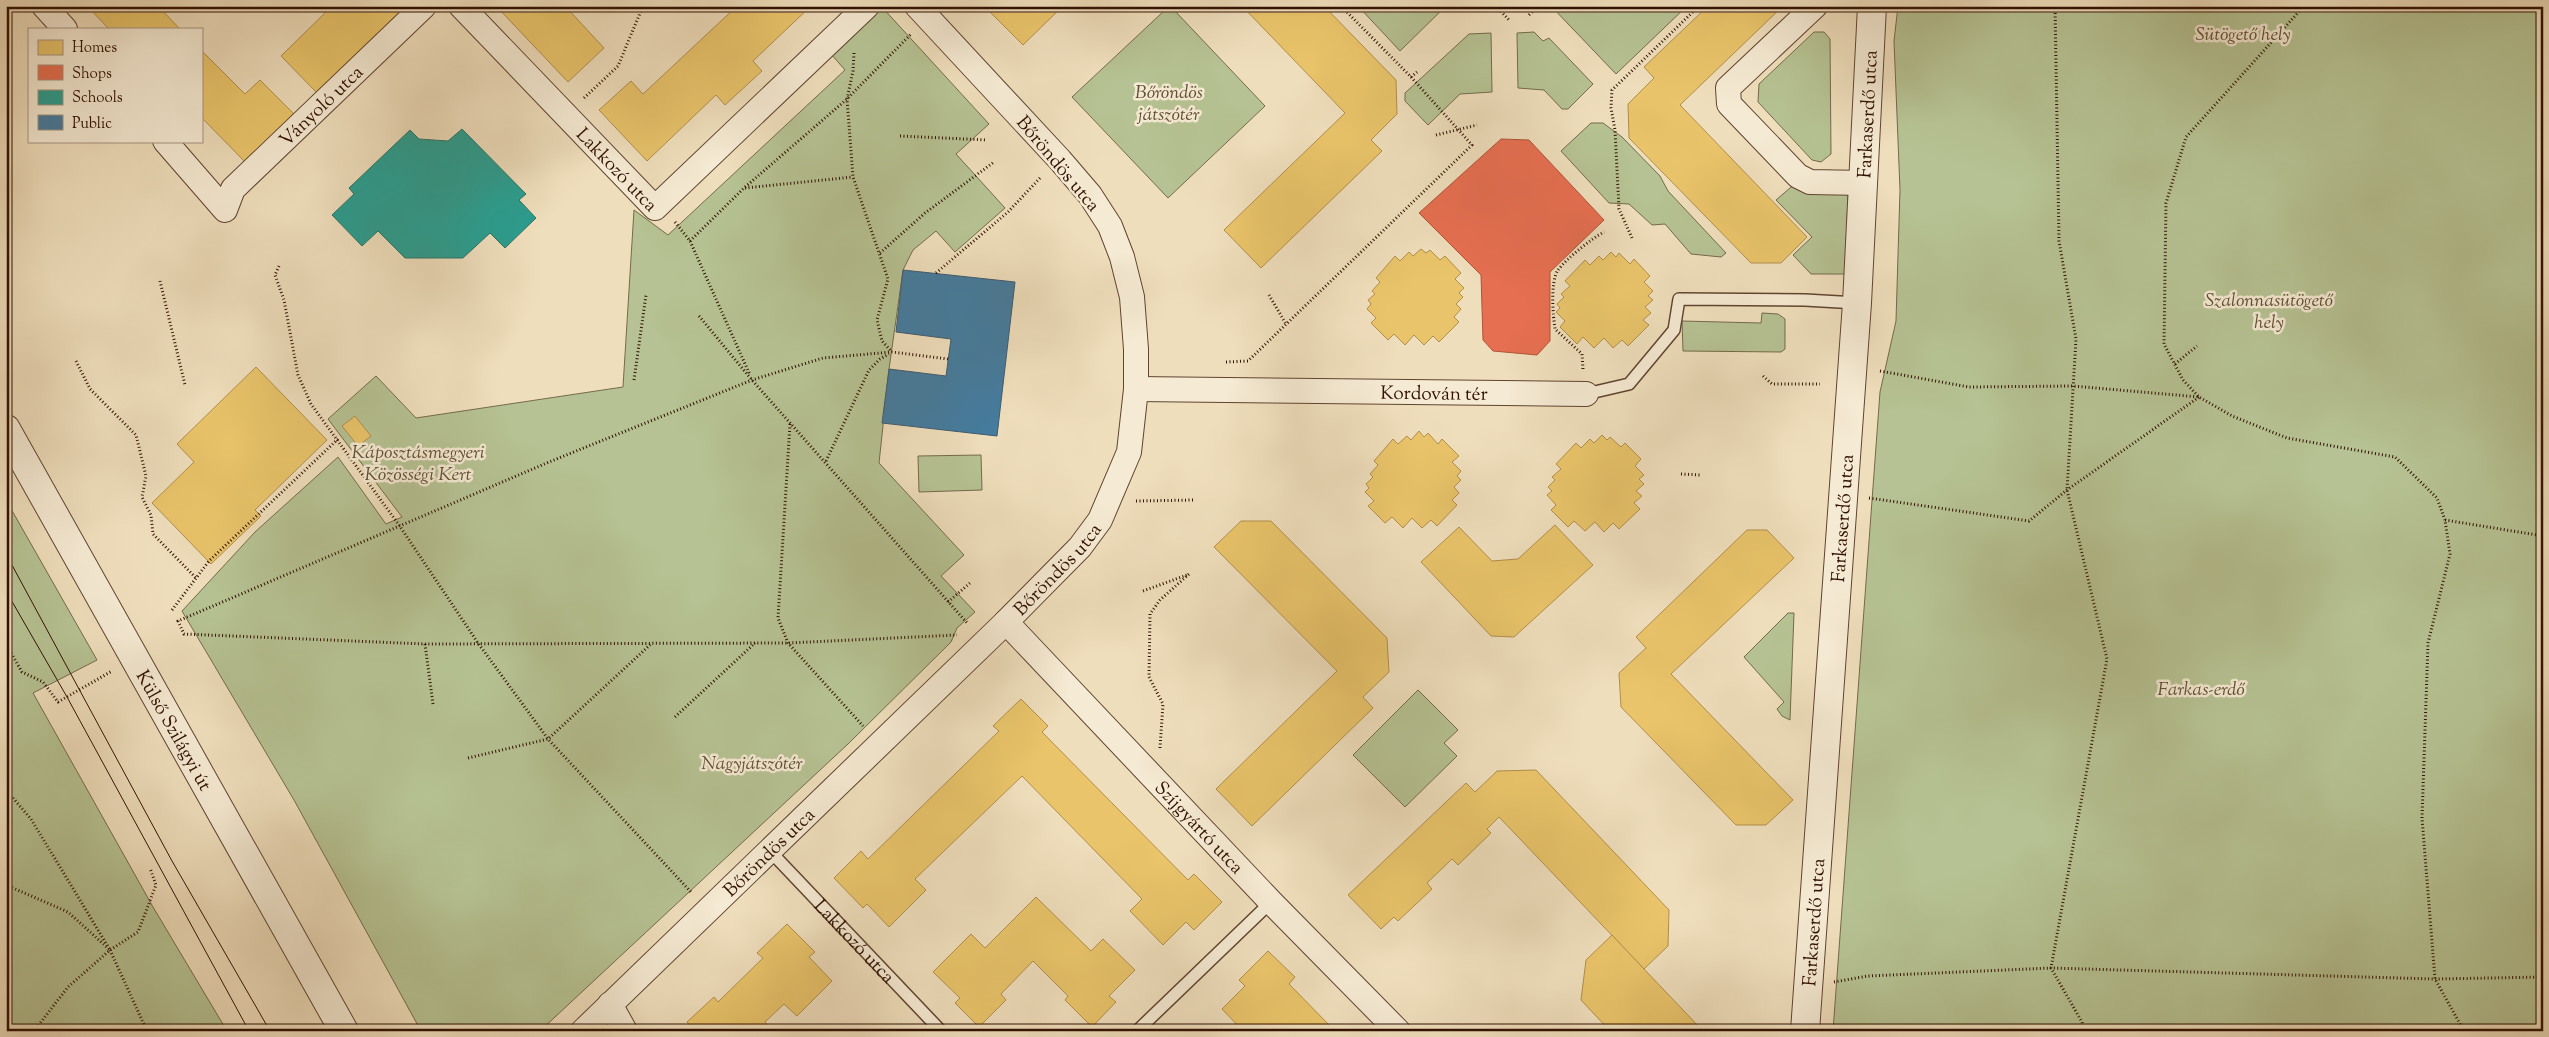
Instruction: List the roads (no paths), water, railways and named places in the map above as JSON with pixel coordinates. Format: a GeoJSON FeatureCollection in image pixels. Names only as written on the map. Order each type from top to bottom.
{"type":"FeatureCollection","features":[{"type":"Feature","properties":{"kind":"street"},"geometry":{"type":"LineString","coordinates":[[44,6],[64,28]]}},
{"type":"Feature","properties":{"kind":"street","name":"Ványoló utca"},"geometry":{"type":"LineString","coordinates":[[166,142],[226,210],[233,188],[424,6]]}},
{"type":"Feature","properties":{"kind":"street","name":"Lakkozó utca"},"geometry":{"type":"LineString","coordinates":[[461,6],[655,208],[861,12]]}},
{"type":"Feature","properties":{"kind":"street"},"geometry":{"type":"LineString","coordinates":[[1815,6],[1728,88],[1729,104],[1798,176],[1810,182],[1864,183]]}},
{"type":"Feature","properties":{"kind":"street","name":"Farkaserdő utca"},"geometry":{"type":"LineString","coordinates":[[1805,1031],[1857,303],[1872,6]]}},
{"type":"Feature","properties":{"kind":"street","name":"Bőröndös utca"},"geometry":{"type":"LineString","coordinates":[[583,1031],[1006,622],[1080,547],[1100,520],[1129,452],[1136,389],[1136,349],[1132,297],[1122,257],[1110,226],[1090,195],[1060,160],[922,12]]}},
{"type":"Feature","properties":{"kind":"street","name":"Kordován tér"},"geometry":{"type":"LineString","coordinates":[[1136,389],[1586,394]]}},
{"type":"Feature","properties":{"kind":"street","name":"Külső Szilágyi út"},"geometry":{"type":"LineString","coordinates":[[6,429],[344,1031]]}},
{"type":"Feature","properties":{"kind":"street","name":"Szíjgyártó utca"},"geometry":{"type":"LineString","coordinates":[[1006,622],[1271,902],[1398,1031]]}},
{"type":"Feature","properties":{"kind":"street"},"geometry":{"type":"LineString","coordinates":[[610,1004],[625,1031]]}},
{"type":"Feature","properties":{"kind":"lane","name":"Kordován tér"},"geometry":{"type":"LineString","coordinates":[[1586,394],[1629,384],[1674,330],[1679,299],[1805,300],[1857,303]]}},
{"type":"Feature","properties":{"kind":"lane","name":"Lakkozó utca"},"geometry":{"type":"LineString","coordinates":[[769,850],[941,1031]]}},
{"type":"Feature","properties":{"kind":"lane"},"geometry":{"type":"LineString","coordinates":[[1137,1031],[1271,902]]}},
{"type":"Feature","properties":{"kind":"tram line"},"geometry":{"type":"LineString","coordinates":[[6,554],[172,861],[270,1031]]}},
{"type":"Feature","properties":{"kind":"tram line"},"geometry":{"type":"LineString","coordinates":[[6,591],[67,697],[249,1031]]}},
{"type":"Feature","properties":{"kind":"park label","name":"Sütögető hely"},"geometry":{"type":"Point","coordinates":[2243,33]}},
{"type":"Feature","properties":{"kind":"park label","name":"Bőröndös játszótér"},"geometry":{"type":"Point","coordinates":[1169,102]}},
{"type":"Feature","properties":{"kind":"park label","name":"Szalonnasütögető hely"},"geometry":{"type":"Point","coordinates":[2269,310]}},
{"type":"Feature","properties":{"kind":"park label","name":"Káposztásmegyeri Közösségi Kert"},"geometry":{"type":"Point","coordinates":[418,462]}},
{"type":"Feature","properties":{"kind":"park label","name":"Farkas-erdő"},"geometry":{"type":"Point","coordinates":[2201,688]}},
{"type":"Feature","properties":{"kind":"park label","name":"Nagyjátszótér"},"geometry":{"type":"Point","coordinates":[752,762]}}]}
